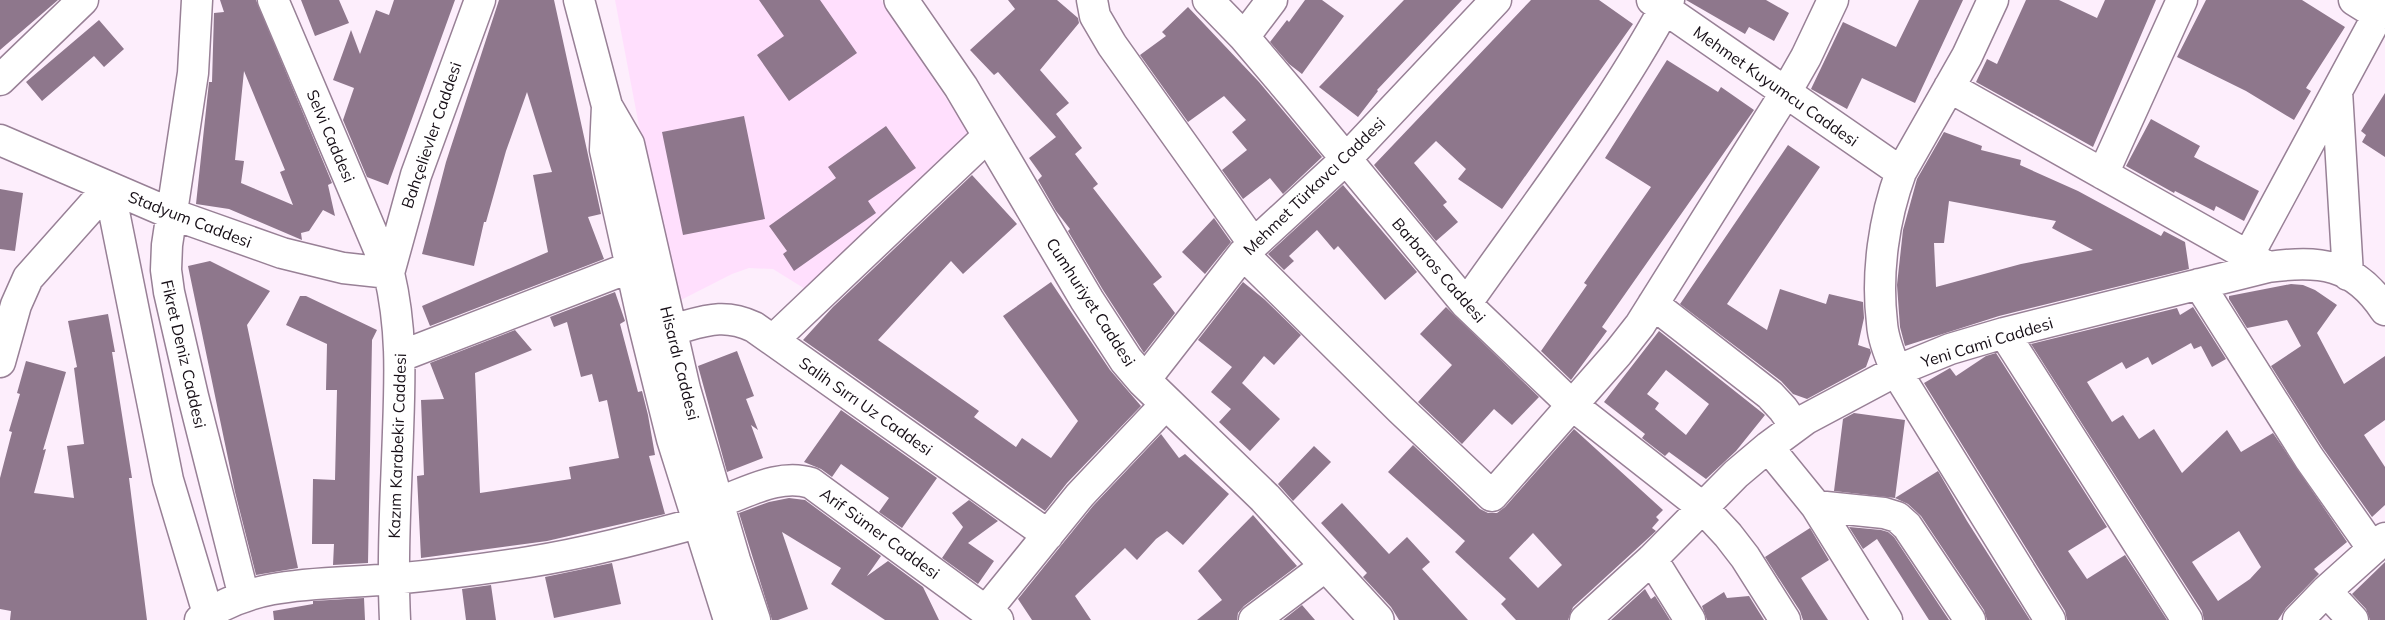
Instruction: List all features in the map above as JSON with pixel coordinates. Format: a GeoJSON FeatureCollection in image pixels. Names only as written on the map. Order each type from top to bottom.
{"type":"FeatureCollection","features":[{"type":"Feature","properties":{"kind":"main road","name":"Cumhuriyet Caddesi"},"geometry":{"type":"LineString","coordinates":[[901,0],[961,87],[1087,300],[1126,360],[1257,490],[1328,565],[1373,618]]}},
{"type":"Feature","properties":{"kind":"street"},"geometry":{"type":"LineString","coordinates":[[0,80],[83,0]]}},
{"type":"Feature","properties":{"kind":"street","name":"Fikret Deniz Caddesi"},"geometry":{"type":"LineString","coordinates":[[197,0],[193,73],[165,270],[193,396],[244,597]]}},
{"type":"Feature","properties":{"kind":"street","name":"Bahçelievler Caddesi"},"geometry":{"type":"LineString","coordinates":[[388,273],[419,165],[480,0]]}},
{"type":"Feature","properties":{"kind":"street","name":"Hisardı Caddesi"},"geometry":{"type":"LineString","coordinates":[[579,0],[607,106],[629,144],[685,389],[755,620]]}},
{"type":"Feature","properties":{"kind":"street"},"geometry":{"type":"LineString","coordinates":[[1092,0],[1095,16],[1112,45],[1248,249],[1401,410],[1492,496],[1618,353],[1653,304],[1786,92],[1806,57],[1833,0]]}},
{"type":"Feature","properties":{"kind":"street","name":"Barbaros Caddesi"},"geometry":{"type":"LineString","coordinates":[[1208,0],[1244,37],[1466,304],[1572,405],[1702,507],[1745,557],[1785,620]]}},
{"type":"Feature","properties":{"kind":"street"},"geometry":{"type":"LineString","coordinates":[[1244,37],[1272,0]]}},
{"type":"Feature","properties":{"kind":"street","name":"Mehmet Türkavcı Caddesi"},"geometry":{"type":"LineString","coordinates":[[992,616],[1048,535],[1156,392],[1248,249],[1346,159],[1496,0]]}},
{"type":"Feature","properties":{"kind":"street"},"geometry":{"type":"LineString","coordinates":[[1993,0],[1967,56],[1901,172],[1888,218],[1881,285],[1881,323],[1886,347],[1896,371],[2050,620]]}},
{"type":"Feature","properties":{"kind":"street"},"geometry":{"type":"LineString","coordinates":[[2103,174],[2182,0]]}},
{"type":"Feature","properties":{"kind":"street","name":"Selvi Caddesi"},"geometry":{"type":"LineString","coordinates":[[280,2],[388,273]]}},
{"type":"Feature","properties":{"kind":"street"},"geometry":{"type":"LineString","coordinates":[[1466,304],[1580,143],[1662,3]]}},
{"type":"Feature","properties":{"kind":"street","name":"Mehmet Kuyumcu Caddesi"},"geometry":{"type":"LineString","coordinates":[[1662,3],[1901,172]]}},
{"type":"Feature","properties":{"kind":"street"},"geometry":{"type":"LineString","coordinates":[[1949,87],[2258,262],[2337,90],[2372,6]]}},
{"type":"Feature","properties":{"kind":"street"},"geometry":{"type":"LineString","coordinates":[[2337,90],[2348,275]]}},
{"type":"Feature","properties":{"kind":"street","name":"Hisardı Caddesi"},"geometry":{"type":"LineString","coordinates":[[607,106],[605,150],[631,267],[672,439],[729,620]]}},
{"type":"Feature","properties":{"kind":"street"},"geometry":{"type":"LineString","coordinates":[[773,340],[989,135]]}},
{"type":"Feature","properties":{"kind":"street","name":"Stadyum Caddesi"},"geometry":{"type":"LineString","coordinates":[[0,140],[172,214],[282,253],[344,268],[388,273]]}},
{"type":"Feature","properties":{"kind":"street"},"geometry":{"type":"LineString","coordinates":[[0,362],[16,305],[28,278],[109,187]]}},
{"type":"Feature","properties":{"kind":"street"},"geometry":{"type":"LineString","coordinates":[[109,187],[168,480],[206,618],[244,597],[263,590],[286,586],[393,579],[531,561],[644,537],[697,523]]}},
{"type":"Feature","properties":{"kind":"street","name":"Yeni Cami Caddesi"},"geometry":{"type":"LineString","coordinates":[[1602,614],[1702,507],[1768,447],[1795,426],[1896,371],[1950,349],[2004,333],[2199,284],[2258,262],[2316,263],[2332,267],[2362,284],[2385,310]]}},
{"type":"Feature","properties":{"kind":"street"},"geometry":{"type":"LineString","coordinates":[[401,356],[631,267]]}},
{"type":"Feature","properties":{"kind":"street","name":"Kazım Karabekir Caddesi"},"geometry":{"type":"LineString","coordinates":[[388,273],[397,305],[401,356],[393,579],[395,620]]}},
{"type":"Feature","properties":{"kind":"street"},"geometry":{"type":"LineString","coordinates":[[2199,284],[2309,458],[2379,543],[2298,620]]}},
{"type":"Feature","properties":{"kind":"street"},"geometry":{"type":"LineString","coordinates":[[1653,304],[1770,395],[1795,426]]}},
{"type":"Feature","properties":{"kind":"street","name":"Salih Sırrı Uz Caddesi"},"geometry":{"type":"LineString","coordinates":[[671,330],[714,318],[739,320],[754,327],[1048,535]]}},
{"type":"Feature","properties":{"kind":"street"},"geometry":{"type":"LineString","coordinates":[[2004,333],[2187,620]]}},
{"type":"Feature","properties":{"kind":"street"},"geometry":{"type":"LineString","coordinates":[[1768,447],[1816,506],[1887,620]]}},
{"type":"Feature","properties":{"kind":"street","name":"Arif Sümer Caddesi"},"geometry":{"type":"LineString","coordinates":[[719,502],[779,480],[790,479],[811,483],[992,616]]}},
{"type":"Feature","properties":{"kind":"street"},"geometry":{"type":"LineString","coordinates":[[1816,506],[1884,513],[1897,517],[1907,526],[1970,620]]}},
{"type":"Feature","properties":{"kind":"street"},"geometry":{"type":"LineString","coordinates":[[1652,559],[1690,620]]}},
{"type":"Feature","properties":{"kind":"street"},"geometry":{"type":"LineString","coordinates":[[1254,620],[1328,565]]}},
{"type":"Feature","properties":{"kind":"street"},"geometry":{"type":"LineString","coordinates":[[2326,591],[2353,620]]}},
{"type":"Feature","properties":{"kind":"shaded area"},"geometry":{"type":"Polygon","coordinates":[[[615,0],[881,0],[971,136],[810,292],[773,269],[749,268],[732,274],[673,304],[615,0]]]}},
{"type":"Feature","properties":{"kind":"building"},"geometry":{"type":"Polygon","coordinates":[[[0,0],[58,0],[0,50],[0,0]]]}},
{"type":"Feature","properties":{"kind":"building"},"geometry":{"type":"Polygon","coordinates":[[[220,0],[256,0],[332,183],[328,185],[335,216],[323,210],[309,231],[301,233],[302,240],[229,209],[196,204],[209,82],[212,82],[214,13],[224,12],[220,0]],[[244,71],[235,160],[244,161],[241,183],[293,205],[280,172],[285,170],[244,71]]]}},
{"type":"Feature","properties":{"kind":"building"},"geometry":{"type":"Polygon","coordinates":[[[301,0],[339,0],[349,23],[315,36],[301,0]]]}},
{"type":"Feature","properties":{"kind":"building"},"geometry":{"type":"Polygon","coordinates":[[[394,0],[455,0],[388,185],[367,177],[343,120],[354,88],[333,80],[351,30],[360,54],[376,10],[389,15],[394,0]]]}},
{"type":"Feature","properties":{"kind":"building"},"geometry":{"type":"Polygon","coordinates":[[[499,0],[554,0],[601,214],[588,217],[604,259],[430,326],[422,306],[548,252],[533,175],[552,172],[527,92],[506,151],[486,222],[484,222],[474,266],[422,254],[446,162],[499,0]]]}},
{"type":"Feature","properties":{"kind":"building"},"geometry":{"type":"Polygon","coordinates":[[[759,0],[820,0],[857,53],[789,101],[757,55],[784,36],[759,0]]]}},
{"type":"Feature","properties":{"kind":"building"},"geometry":{"type":"Polygon","coordinates":[[[1008,0],[1057,0],[1078,18],[1079,23],[1040,70],[1069,103],[1056,114],[1082,148],[1075,154],[1098,184],[1093,188],[1162,277],[1153,284],[1175,313],[1144,353],[1103,290],[1068,231],[1070,229],[1056,211],[1038,180],[1042,176],[1029,158],[1056,137],[998,72],[994,75],[970,50],[1015,9],[1008,0]]]}},
{"type":"Feature","properties":{"kind":"building"},"geometry":{"type":"Polygon","coordinates":[[[1305,0],[1322,0],[1344,16],[1302,74],[1289,64],[1270,42],[1305,0]]]}},
{"type":"Feature","properties":{"kind":"building"},"geometry":{"type":"Polygon","coordinates":[[[1404,0],[1462,0],[1377,90],[1358,117],[1319,87],[1404,0]]]}},
{"type":"Feature","properties":{"kind":"building"},"geometry":{"type":"Polygon","coordinates":[[[1531,0],[1599,0],[1633,24],[1502,209],[1458,179],[1466,169],[1436,141],[1414,163],[1447,202],[1443,205],[1458,222],[1436,241],[1374,165],[1531,0]]]}},
{"type":"Feature","properties":{"kind":"building"},"geometry":{"type":"Polygon","coordinates":[[[1686,0],[1766,0],[1789,13],[1774,41],[1749,27],[1745,34],[1686,0]]]}},
{"type":"Feature","properties":{"kind":"building"},"geometry":{"type":"Polygon","coordinates":[[[1919,0],[1963,0],[1915,103],[1862,78],[1847,109],[1811,89],[1843,22],[1896,47],[1919,0]]]}},
{"type":"Feature","properties":{"kind":"building"},"geometry":{"type":"Polygon","coordinates":[[[2026,0],[2059,0],[2097,18],[2105,0],[2156,0],[2093,147],[1976,82],[1987,59],[1997,64],[2026,0]]]}},
{"type":"Feature","properties":{"kind":"building"},"geometry":{"type":"Polygon","coordinates":[[[2206,0],[2302,0],[2345,27],[2306,88],[2311,91],[2294,120],[2246,91],[2177,57],[2206,0]]]}},
{"type":"Feature","properties":{"kind":"building"},"geometry":{"type":"Polygon","coordinates":[[[1188,7],[1259,82],[1322,157],[1283,194],[1270,178],[1243,199],[1222,170],[1247,150],[1232,132],[1246,120],[1224,96],[1188,122],[1140,55],[1166,36],[1162,32],[1188,7]]]}},
{"type":"Feature","properties":{"kind":"building"},"geometry":{"type":"Polygon","coordinates":[[[99,20],[124,49],[104,67],[94,56],[42,101],[26,82],[99,20]]]}},
{"type":"Feature","properties":{"kind":"building"},"geometry":{"type":"Polygon","coordinates":[[[1667,60],[1718,92],[1721,87],[1754,110],[1602,327],[1607,331],[1571,380],[1541,351],[1587,285],[1584,283],[1651,187],[1605,158],[1667,60]]]}},
{"type":"Feature","properties":{"kind":"building"},"geometry":{"type":"Polygon","coordinates":[[[2385,93],[2385,157],[2362,142],[2366,135],[2361,131],[2385,93]]]}},
{"type":"Feature","properties":{"kind":"building"},"geometry":{"type":"Polygon","coordinates":[[[744,116],[765,219],[683,235],[662,132],[744,116]]]}},
{"type":"Feature","properties":{"kind":"building"},"geometry":{"type":"Polygon","coordinates":[[[2151,119],[2200,146],[2194,157],[2259,191],[2244,221],[2216,206],[2214,211],[2175,191],[2174,193],[2126,166],[2151,119]]]}},
{"type":"Feature","properties":{"kind":"building"},"geometry":{"type":"Polygon","coordinates":[[[886,126],[916,168],[868,201],[876,213],[794,271],[783,254],[787,251],[769,226],[836,178],[828,167],[886,126]]]}},
{"type":"Feature","properties":{"kind":"building"},"geometry":{"type":"Polygon","coordinates":[[[1944,132],[1982,146],[1981,150],[2021,160],[2020,165],[2078,191],[2161,236],[2164,231],[2185,242],[2189,269],[1999,316],[1905,346],[1900,327],[1897,285],[1903,230],[1917,179],[1944,132]],[[1949,201],[1944,243],[1934,243],[1936,287],[2021,264],[2093,250],[2052,228],[2056,221],[1949,201]]]}},
{"type":"Feature","properties":{"kind":"building"},"geometry":{"type":"Polygon","coordinates":[[[1788,145],[1820,167],[1727,304],[1767,330],[1780,289],[1826,304],[1829,294],[1863,302],[1864,318],[1858,345],[1870,349],[1871,353],[1866,367],[1807,399],[1793,394],[1781,381],[1680,304],[1788,145]]]}},
{"type":"Feature","properties":{"kind":"building"},"geometry":{"type":"Polygon","coordinates":[[[972,175],[1017,224],[963,274],[951,261],[878,340],[979,411],[974,417],[1016,447],[1022,438],[1051,458],[1078,421],[1003,316],[1051,282],[1110,370],[1141,406],[1067,483],[1045,511],[803,340],[833,307],[972,175]]]}},
{"type":"Feature","properties":{"kind":"building"},"geometry":{"type":"Polygon","coordinates":[[[1343,185],[1417,272],[1385,300],[1338,246],[1334,250],[1317,230],[1289,256],[1294,261],[1284,270],[1268,254],[1343,185]]]}},
{"type":"Feature","properties":{"kind":"building"},"geometry":{"type":"Polygon","coordinates":[[[0,189],[23,193],[15,251],[0,249],[0,189]]]}},
{"type":"Feature","properties":{"kind":"building"},"geometry":{"type":"Polygon","coordinates":[[[1214,218],[1231,242],[1205,274],[1182,252],[1214,218]]]}},
{"type":"Feature","properties":{"kind":"building"},"geometry":{"type":"Polygon","coordinates":[[[210,261],[270,291],[247,325],[298,568],[256,575],[235,492],[188,266],[210,261]]]}},
{"type":"Feature","properties":{"kind":"building"},"geometry":{"type":"Polygon","coordinates":[[[1243,282],[1301,335],[1274,365],[1264,356],[1242,383],[1280,419],[1250,451],[1219,422],[1231,409],[1211,392],[1232,367],[1198,340],[1243,282]]]}},
{"type":"Feature","properties":{"kind":"building"},"geometry":{"type":"Polygon","coordinates":[[[2291,284],[2303,285],[2315,290],[2337,305],[2317,333],[2344,384],[2385,356],[2385,420],[2364,435],[2385,467],[2385,505],[2372,517],[2323,448],[2271,366],[2301,346],[2287,320],[2247,328],[2229,299],[2229,296],[2291,284]]]}},
{"type":"Feature","properties":{"kind":"building"},"geometry":{"type":"Polygon","coordinates":[[[615,292],[625,321],[620,324],[638,392],[642,391],[648,415],[655,455],[649,456],[665,514],[547,541],[421,558],[417,476],[424,475],[421,400],[444,399],[430,363],[515,330],[532,350],[475,373],[480,493],[571,479],[569,467],[619,458],[607,400],[599,402],[592,374],[581,377],[567,322],[554,327],[550,317],[615,292]]]}},
{"type":"Feature","properties":{"kind":"building"},"geometry":{"type":"Polygon","coordinates":[[[300,296],[306,296],[377,330],[372,340],[368,563],[333,565],[334,544],[312,544],[313,479],[335,480],[337,390],[326,390],[327,344],[286,325],[300,296]]]}},
{"type":"Feature","properties":{"kind":"building"},"geometry":{"type":"Polygon","coordinates":[[[1446,307],[1539,397],[1512,425],[1494,409],[1462,444],[1418,402],[1452,365],[1420,334],[1446,307]]]}},
{"type":"Feature","properties":{"kind":"building"},"geometry":{"type":"Polygon","coordinates":[[[2193,307],[2226,359],[2212,367],[2201,346],[2194,349],[2191,343],[2152,365],[2148,357],[2126,369],[2122,362],[2087,382],[2112,422],[2123,415],[2139,439],[2154,429],[2182,473],[2227,430],[2241,452],[2273,433],[2347,542],[2314,569],[2319,574],[2286,608],[2278,620],[2204,620],[2202,611],[2031,344],[2177,308],[2180,315],[2193,307]],[[2239,531],[2192,562],[2218,601],[2250,579],[2261,567],[2239,531]]]}},
{"type":"Feature","properties":{"kind":"building"},"geometry":{"type":"Polygon","coordinates":[[[108,314],[132,478],[129,478],[147,620],[10,620],[11,611],[0,609],[0,478],[12,432],[9,431],[20,394],[17,393],[26,361],[66,372],[43,450],[46,449],[34,493],[74,498],[67,446],[84,444],[74,368],[77,367],[68,321],[108,314]]]}},
{"type":"Feature","properties":{"kind":"building"},"geometry":{"type":"Polygon","coordinates":[[[1659,331],[1765,415],[1736,451],[1706,479],[1669,452],[1665,456],[1642,438],[1645,434],[1604,402],[1659,331]],[[1666,370],[1647,394],[1659,403],[1655,409],[1686,435],[1709,404],[1666,370]]]}},
{"type":"Feature","properties":{"kind":"building"},"geometry":{"type":"Polygon","coordinates":[[[737,351],[754,396],[746,399],[758,430],[751,425],[763,458],[727,472],[698,366],[737,351]]]}},
{"type":"Feature","properties":{"kind":"building"},"geometry":{"type":"Polygon","coordinates":[[[1996,353],[2107,527],[2068,551],[2087,579],[2125,555],[2167,620],[2067,620],[2065,611],[1924,383],[1950,368],[1956,376],[1986,356],[1996,353]]]}},
{"type":"Feature","properties":{"kind":"building"},"geometry":{"type":"Polygon","coordinates":[[[841,410],[937,478],[902,528],[879,512],[889,498],[841,464],[832,477],[821,469],[804,462],[841,410]]]}},
{"type":"Feature","properties":{"kind":"building"},"geometry":{"type":"Polygon","coordinates":[[[1854,413],[1905,420],[1895,498],[1834,491],[1843,419],[1854,413]]]}},
{"type":"Feature","properties":{"kind":"building"},"geometry":{"type":"Polygon","coordinates":[[[1574,429],[1663,510],[1656,517],[1659,520],[1652,528],[1656,531],[1573,607],[1568,620],[1516,620],[1501,604],[1506,599],[1455,552],[1465,541],[1388,472],[1413,445],[1480,509],[1488,513],[1497,513],[1505,507],[1574,429]],[[1533,533],[1509,558],[1538,588],[1562,565],[1533,533]]]}},
{"type":"Feature","properties":{"kind":"building"},"geometry":{"type":"Polygon","coordinates":[[[1161,434],[1179,458],[1185,454],[1229,494],[1183,545],[1167,531],[1156,539],[1137,560],[1125,548],[1075,596],[1091,620],[1032,620],[1018,599],[1093,506],[1161,434]]]}},
{"type":"Feature","properties":{"kind":"building"},"geometry":{"type":"Polygon","coordinates":[[[1314,446],[1331,462],[1293,501],[1278,484],[1314,446]]]}},
{"type":"Feature","properties":{"kind":"building"},"geometry":{"type":"Polygon","coordinates":[[[1938,471],[2030,620],[1987,620],[1984,610],[1921,516],[1908,504],[1895,498],[1938,471]]]}},
{"type":"Feature","properties":{"kind":"building"},"geometry":{"type":"Polygon","coordinates":[[[789,498],[805,500],[881,556],[867,576],[888,561],[923,587],[939,620],[885,620],[831,584],[841,568],[782,532],[808,609],[772,620],[739,513],[769,502],[789,498]]]}},
{"type":"Feature","properties":{"kind":"building"},"geometry":{"type":"Polygon","coordinates":[[[969,500],[998,521],[968,543],[994,561],[978,584],[942,558],[963,527],[952,513],[969,500]]]}},
{"type":"Feature","properties":{"kind":"building"},"geometry":{"type":"Polygon","coordinates":[[[1342,503],[1389,554],[1407,537],[1430,562],[1422,569],[1468,620],[1399,620],[1391,607],[1363,577],[1367,573],[1321,523],[1342,503]]]}},
{"type":"Feature","properties":{"kind":"building"},"geometry":{"type":"Polygon","coordinates":[[[1253,515],[1297,566],[1244,606],[1238,613],[1237,620],[1197,620],[1222,600],[1198,571],[1253,515]]]}},
{"type":"Feature","properties":{"kind":"building"},"geometry":{"type":"Polygon","coordinates":[[[1849,527],[1881,530],[1894,537],[1949,620],[1929,620],[1877,539],[1863,549],[1849,527]]]}},
{"type":"Feature","properties":{"kind":"building"},"geometry":{"type":"Polygon","coordinates":[[[1810,528],[1829,560],[1801,578],[1828,620],[1803,620],[1800,611],[1765,557],[1810,528]]]}},
{"type":"Feature","properties":{"kind":"building"},"geometry":{"type":"Polygon","coordinates":[[[2385,562],[2385,620],[2370,620],[2366,609],[2352,594],[2385,562]]]}},
{"type":"Feature","properties":{"kind":"building"},"geometry":{"type":"Polygon","coordinates":[[[612,563],[621,604],[554,618],[545,577],[612,563]]]}},
{"type":"Feature","properties":{"kind":"building"},"geometry":{"type":"Polygon","coordinates":[[[491,585],[496,620],[466,620],[462,589],[491,585]]]}},
{"type":"Feature","properties":{"kind":"building"},"geometry":{"type":"Polygon","coordinates":[[[1645,589],[1651,599],[1655,596],[1670,620],[1611,620],[1645,589]]]}},
{"type":"Feature","properties":{"kind":"building"},"geometry":{"type":"Polygon","coordinates":[[[1724,592],[1727,598],[1749,596],[1764,620],[1707,620],[1702,606],[1724,592]]]}},
{"type":"Feature","properties":{"kind":"building"},"geometry":{"type":"Polygon","coordinates":[[[364,598],[365,620],[274,620],[273,611],[313,604],[313,601],[364,598]]]}},
{"type":"Feature","properties":{"kind":"building"},"geometry":{"type":"Polygon","coordinates":[[[1302,605],[1315,620],[1283,620],[1302,605]]]}}]}
